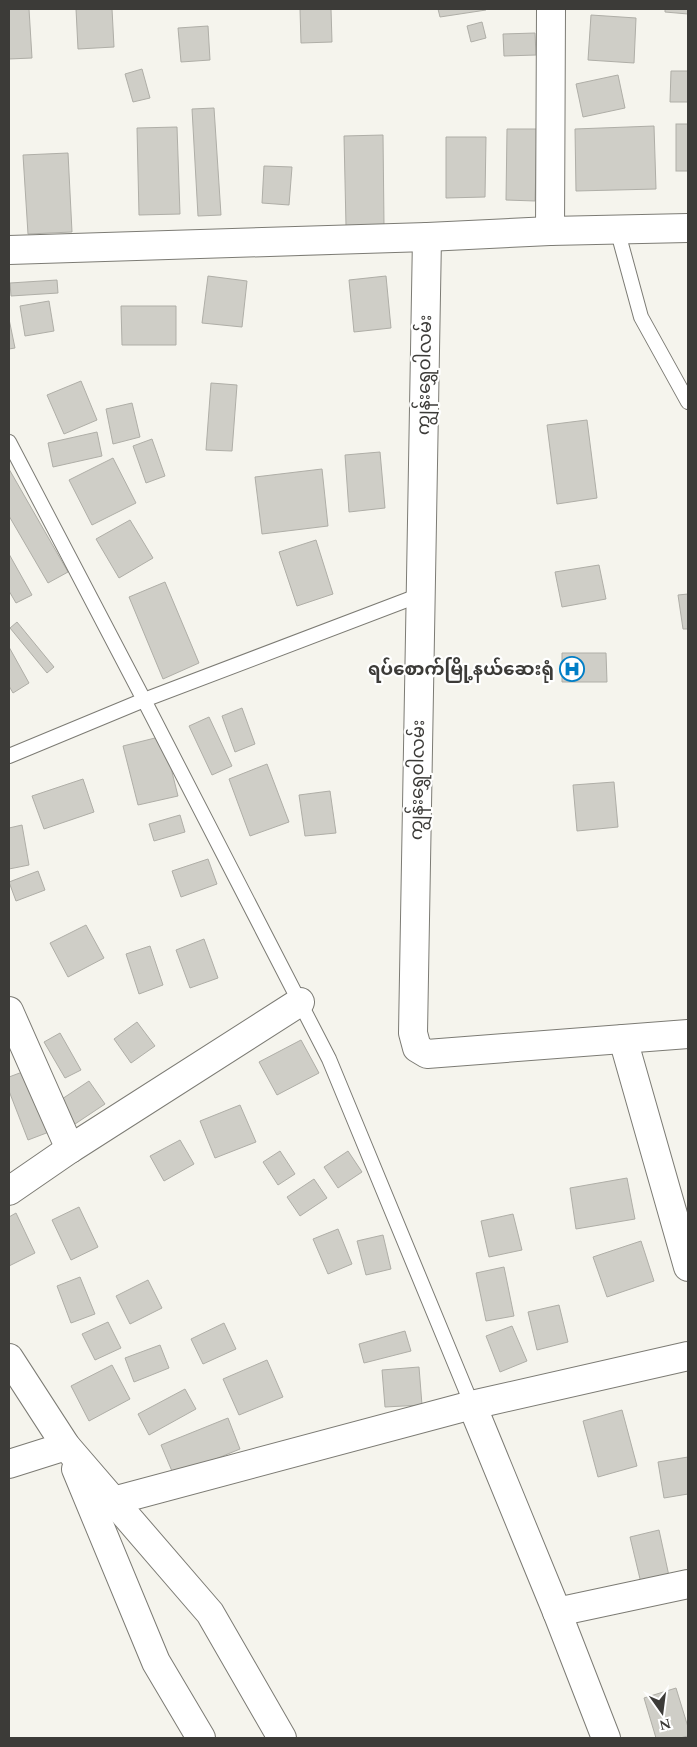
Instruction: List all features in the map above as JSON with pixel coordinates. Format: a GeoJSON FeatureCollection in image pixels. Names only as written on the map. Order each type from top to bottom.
{"type":"FeatureCollection","features":[{"type":"Feature","properties":{"kind":"main road"},"geometry":{"type":"LineString","coordinates":[[550,230],[551,9]]}},
{"type":"Feature","properties":{"kind":"main road"},"geometry":{"type":"LineString","coordinates":[[9,250],[427,237],[550,230],[688,228]]}},
{"type":"Feature","properties":{"kind":"main road","name":"ကျွန်းရွှေဝါလမ်း"},"geometry":{"type":"LineString","coordinates":[[427,237],[413,1033],[417,1048],[427,1054],[688,1034]]}},
{"type":"Feature","properties":{"kind":"main road"},"geometry":{"type":"LineString","coordinates":[[9,1191],[70,1149],[300,1002]]}},
{"type":"Feature","properties":{"kind":"main road"},"geometry":{"type":"LineString","coordinates":[[9,1011],[70,1149]]}},
{"type":"Feature","properties":{"kind":"main road"},"geometry":{"type":"LineString","coordinates":[[623,1039],[688,1267]]}},
{"type":"Feature","properties":{"kind":"main road"},"geometry":{"type":"LineString","coordinates":[[113,1501],[472,1406],[688,1356]]}},
{"type":"Feature","properties":{"kind":"main road"},"geometry":{"type":"LineString","coordinates":[[9,1358],[66,1446],[210,1612],[282,1738]]}},
{"type":"Feature","properties":{"kind":"main road"},"geometry":{"type":"LineString","coordinates":[[472,1406],[557,1612],[606,1738]]}},
{"type":"Feature","properties":{"kind":"main road"},"geometry":{"type":"LineString","coordinates":[[9,1464],[66,1446]]}},
{"type":"Feature","properties":{"kind":"main road"},"geometry":{"type":"LineString","coordinates":[[66,1446],[156,1662],[201,1738]]}},
{"type":"Feature","properties":{"kind":"main road"},"geometry":{"type":"LineString","coordinates":[[557,1612],[688,1584]]}},
{"type":"Feature","properties":{"kind":"lane"},"geometry":{"type":"LineString","coordinates":[[617,230],[641,317],[688,402]]}},
{"type":"Feature","properties":{"kind":"lane"},"geometry":{"type":"LineString","coordinates":[[9,442],[329,1059],[472,1406]]}},
{"type":"Feature","properties":{"kind":"lane"},"geometry":{"type":"LineString","coordinates":[[9,756],[144,700],[420,595]]}},
{"type":"Feature","properties":{"kind":"building"},"geometry":{"type":"Polygon","coordinates":[[[9,9],[29,9],[32,58],[9,59],[9,9]]]}},
{"type":"Feature","properties":{"kind":"building"},"geometry":{"type":"Polygon","coordinates":[[[76,9],[112,9],[114,47],[78,49],[76,9]]]}},
{"type":"Feature","properties":{"kind":"building"},"geometry":{"type":"Polygon","coordinates":[[[300,9],[331,9],[332,42],[301,43],[300,9]]]}},
{"type":"Feature","properties":{"kind":"building"},"geometry":{"type":"Polygon","coordinates":[[[438,9],[485,9],[486,10],[440,17],[438,9]]]}},
{"type":"Feature","properties":{"kind":"building"},"geometry":{"type":"Polygon","coordinates":[[[665,9],[688,9],[688,14],[665,12],[665,9]]]}},
{"type":"Feature","properties":{"kind":"building"},"geometry":{"type":"Polygon","coordinates":[[[591,15],[636,18],[634,63],[588,60],[591,15]]]}},
{"type":"Feature","properties":{"kind":"building"},"geometry":{"type":"Polygon","coordinates":[[[482,22],[486,38],[471,42],[467,26],[482,22]]]}},
{"type":"Feature","properties":{"kind":"building"},"geometry":{"type":"Polygon","coordinates":[[[208,26],[210,60],[181,62],[178,28],[208,26]]]}},
{"type":"Feature","properties":{"kind":"building"},"geometry":{"type":"Polygon","coordinates":[[[535,33],[536,55],[504,56],[503,34],[535,33]]]}},
{"type":"Feature","properties":{"kind":"building"},"geometry":{"type":"Polygon","coordinates":[[[142,69],[150,98],[133,102],[125,74],[142,69]]]}},
{"type":"Feature","properties":{"kind":"building"},"geometry":{"type":"Polygon","coordinates":[[[671,71],[688,71],[688,102],[670,102],[671,71]]]}},
{"type":"Feature","properties":{"kind":"building"},"geometry":{"type":"Polygon","coordinates":[[[618,75],[625,108],[583,117],[576,84],[618,75]]]}},
{"type":"Feature","properties":{"kind":"building"},"geometry":{"type":"Polygon","coordinates":[[[214,108],[221,215],[198,216],[192,109],[214,108]]]}},
{"type":"Feature","properties":{"kind":"building"},"geometry":{"type":"Polygon","coordinates":[[[676,124],[688,124],[688,171],[676,171],[676,124]]]}},
{"type":"Feature","properties":{"kind":"building"},"geometry":{"type":"Polygon","coordinates":[[[654,126],[656,189],[576,191],[575,129],[654,126]]]}},
{"type":"Feature","properties":{"kind":"building"},"geometry":{"type":"Polygon","coordinates":[[[177,127],[180,214],[139,215],[137,128],[177,127]]]}},
{"type":"Feature","properties":{"kind":"building"},"geometry":{"type":"Polygon","coordinates":[[[507,129],[537,129],[535,201],[506,200],[507,129]]]}},
{"type":"Feature","properties":{"kind":"building"},"geometry":{"type":"Polygon","coordinates":[[[383,135],[384,225],[346,226],[344,136],[383,135]]]}},
{"type":"Feature","properties":{"kind":"building"},"geometry":{"type":"Polygon","coordinates":[[[446,137],[486,137],[485,197],[446,198],[446,137]]]}},
{"type":"Feature","properties":{"kind":"building"},"geometry":{"type":"Polygon","coordinates":[[[68,153],[72,232],[28,234],[23,155],[68,153]]]}},
{"type":"Feature","properties":{"kind":"building"},"geometry":{"type":"Polygon","coordinates":[[[264,166],[292,167],[289,205],[262,203],[264,166]]]}},
{"type":"Feature","properties":{"kind":"building"},"geometry":{"type":"Polygon","coordinates":[[[208,276],[247,281],[242,327],[202,323],[208,276]]]}},
{"type":"Feature","properties":{"kind":"building"},"geometry":{"type":"Polygon","coordinates":[[[386,276],[391,328],[354,332],[349,280],[386,276]]]}},
{"type":"Feature","properties":{"kind":"building"},"geometry":{"type":"Polygon","coordinates":[[[57,280],[58,293],[11,296],[10,283],[57,280]]]}},
{"type":"Feature","properties":{"kind":"building"},"geometry":{"type":"Polygon","coordinates":[[[49,301],[54,331],[25,336],[20,306],[49,301]]]}},
{"type":"Feature","properties":{"kind":"building"},"geometry":{"type":"Polygon","coordinates":[[[121,306],[176,306],[176,345],[122,345],[121,306]]]}},
{"type":"Feature","properties":{"kind":"building"},"geometry":{"type":"Polygon","coordinates":[[[9,319],[15,348],[9,349],[9,319]]]}},
{"type":"Feature","properties":{"kind":"building"},"geometry":{"type":"Polygon","coordinates":[[[81,381],[97,420],[64,434],[47,395],[81,381]]]}},
{"type":"Feature","properties":{"kind":"building"},"geometry":{"type":"Polygon","coordinates":[[[211,383],[237,385],[232,451],[206,450],[211,383]]]}},
{"type":"Feature","properties":{"kind":"building"},"geometry":{"type":"Polygon","coordinates":[[[132,403],[140,437],[113,444],[106,409],[132,403]]]}},
{"type":"Feature","properties":{"kind":"building"},"geometry":{"type":"Polygon","coordinates":[[[587,420],[597,498],[557,504],[547,425],[587,420]]]}},
{"type":"Feature","properties":{"kind":"building"},"geometry":{"type":"Polygon","coordinates":[[[97,432],[102,456],[53,467],[48,443],[97,432]]]}},
{"type":"Feature","properties":{"kind":"building"},"geometry":{"type":"Polygon","coordinates":[[[152,439],[165,476],[146,483],[133,446],[152,439]]]}},
{"type":"Feature","properties":{"kind":"building"},"geometry":{"type":"Polygon","coordinates":[[[380,452],[385,508],[349,512],[345,455],[380,452]]]}},
{"type":"Feature","properties":{"kind":"building"},"geometry":{"type":"Polygon","coordinates":[[[113,458],[136,503],[92,525],[69,480],[113,458]]]}},
{"type":"Feature","properties":{"kind":"building"},"geometry":{"type":"Polygon","coordinates":[[[9,469],[68,572],[48,583],[9,516],[9,469]]]}},
{"type":"Feature","properties":{"kind":"building"},"geometry":{"type":"Polygon","coordinates":[[[322,469],[328,526],[262,534],[255,477],[322,469]]]}},
{"type":"Feature","properties":{"kind":"building"},"geometry":{"type":"Polygon","coordinates":[[[130,520],[153,558],[119,578],[96,539],[130,520]]]}},
{"type":"Feature","properties":{"kind":"building"},"geometry":{"type":"Polygon","coordinates":[[[316,540],[333,594],[297,606],[279,552],[316,540]]]}},
{"type":"Feature","properties":{"kind":"building"},"geometry":{"type":"Polygon","coordinates":[[[9,554],[32,595],[16,603],[9,591],[9,554]]]}},
{"type":"Feature","properties":{"kind":"building"},"geometry":{"type":"Polygon","coordinates":[[[599,565],[606,599],[562,607],[555,572],[599,565]]]}},
{"type":"Feature","properties":{"kind":"building"},"geometry":{"type":"Polygon","coordinates":[[[165,582],[199,663],[163,679],[129,597],[165,582]]]}},
{"type":"Feature","properties":{"kind":"building"},"geometry":{"type":"Polygon","coordinates":[[[688,594],[688,629],[683,629],[678,595],[688,594]]]}},
{"type":"Feature","properties":{"kind":"building"},"geometry":{"type":"Polygon","coordinates":[[[17,622],[54,667],[47,673],[10,628],[17,622]]]}},
{"type":"Feature","properties":{"kind":"building"},"geometry":{"type":"Polygon","coordinates":[[[9,647],[29,683],[13,693],[9,686],[9,647]]]}},
{"type":"Feature","properties":{"kind":"building"},"geometry":{"type":"Polygon","coordinates":[[[562,653],[606,653],[607,682],[562,682],[562,653]]]}},
{"type":"Feature","properties":{"kind":"building"},"geometry":{"type":"Polygon","coordinates":[[[242,708],[255,744],[235,752],[222,716],[242,708]]]}},
{"type":"Feature","properties":{"kind":"building"},"geometry":{"type":"Polygon","coordinates":[[[209,717],[232,766],[212,775],[189,726],[209,717]]]}},
{"type":"Feature","properties":{"kind":"building"},"geometry":{"type":"Polygon","coordinates":[[[163,736],[178,796],[138,805],[123,746],[163,736]]]}},
{"type":"Feature","properties":{"kind":"building"},"geometry":{"type":"Polygon","coordinates":[[[267,764],[289,822],[250,836],[229,779],[267,764]]]}},
{"type":"Feature","properties":{"kind":"building"},"geometry":{"type":"Polygon","coordinates":[[[83,779],[94,812],[44,829],[32,796],[83,779]]]}},
{"type":"Feature","properties":{"kind":"building"},"geometry":{"type":"Polygon","coordinates":[[[614,782],[618,827],[577,831],[573,785],[614,782]]]}},
{"type":"Feature","properties":{"kind":"building"},"geometry":{"type":"Polygon","coordinates":[[[330,791],[336,833],[305,836],[299,795],[330,791]]]}},
{"type":"Feature","properties":{"kind":"building"},"geometry":{"type":"Polygon","coordinates":[[[180,815],[185,832],[154,841],[149,824],[180,815]]]}},
{"type":"Feature","properties":{"kind":"building"},"geometry":{"type":"Polygon","coordinates":[[[22,825],[29,865],[9,869],[9,828],[22,825]]]}},
{"type":"Feature","properties":{"kind":"building"},"geometry":{"type":"Polygon","coordinates":[[[208,859],[217,884],[181,897],[172,871],[208,859]]]}},
{"type":"Feature","properties":{"kind":"building"},"geometry":{"type":"Polygon","coordinates":[[[38,871],[45,890],[16,901],[9,882],[38,871]]]}},
{"type":"Feature","properties":{"kind":"building"},"geometry":{"type":"Polygon","coordinates":[[[86,925],[104,958],[68,977],[50,943],[86,925]]]}},
{"type":"Feature","properties":{"kind":"building"},"geometry":{"type":"Polygon","coordinates":[[[204,939],[218,978],[190,988],[176,950],[204,939]]]}},
{"type":"Feature","properties":{"kind":"building"},"geometry":{"type":"Polygon","coordinates":[[[150,946],[163,985],[139,994],[126,954],[150,946]]]}},
{"type":"Feature","properties":{"kind":"building"},"geometry":{"type":"Polygon","coordinates":[[[137,1022],[155,1046],[131,1063],[114,1039],[137,1022]]]}},
{"type":"Feature","properties":{"kind":"building"},"geometry":{"type":"Polygon","coordinates":[[[60,1033],[81,1070],[65,1078],[44,1042],[60,1033]]]}},
{"type":"Feature","properties":{"kind":"building"},"geometry":{"type":"Polygon","coordinates":[[[301,1040],[319,1073],[277,1095],[259,1062],[301,1040]]]}},
{"type":"Feature","properties":{"kind":"building"},"geometry":{"type":"Polygon","coordinates":[[[25,1071],[49,1132],[28,1140],[9,1091],[9,1077],[25,1071]]]}},
{"type":"Feature","properties":{"kind":"building"},"geometry":{"type":"Polygon","coordinates":[[[89,1081],[105,1104],[75,1124],[59,1101],[89,1081]]]}},
{"type":"Feature","properties":{"kind":"building"},"geometry":{"type":"Polygon","coordinates":[[[240,1105],[256,1142],[215,1158],[200,1121],[240,1105]]]}},
{"type":"Feature","properties":{"kind":"building"},"geometry":{"type":"Polygon","coordinates":[[[180,1140],[194,1164],[164,1181],[150,1156],[180,1140]]]}},
{"type":"Feature","properties":{"kind":"building"},"geometry":{"type":"Polygon","coordinates":[[[280,1151],[295,1174],[278,1185],[263,1162],[280,1151]]]}},
{"type":"Feature","properties":{"kind":"building"},"geometry":{"type":"Polygon","coordinates":[[[348,1151],[362,1172],[338,1188],[324,1167],[348,1151]]]}},
{"type":"Feature","properties":{"kind":"building"},"geometry":{"type":"Polygon","coordinates":[[[627,1178],[635,1219],[576,1229],[570,1188],[627,1178]]]}},
{"type":"Feature","properties":{"kind":"building"},"geometry":{"type":"Polygon","coordinates":[[[314,1179],[327,1198],[300,1216],[287,1197],[314,1179]]]}},
{"type":"Feature","properties":{"kind":"building"},"geometry":{"type":"Polygon","coordinates":[[[79,1207],[98,1247],[71,1260],[52,1220],[79,1207]]]}},
{"type":"Feature","properties":{"kind":"building"},"geometry":{"type":"Polygon","coordinates":[[[16,1213],[35,1253],[9,1266],[9,1217],[16,1213]]]}},
{"type":"Feature","properties":{"kind":"building"},"geometry":{"type":"Polygon","coordinates":[[[513,1214],[522,1250],[489,1257],[481,1221],[513,1214]]]}},
{"type":"Feature","properties":{"kind":"building"},"geometry":{"type":"Polygon","coordinates":[[[338,1229],[352,1264],[328,1274],[313,1239],[338,1229]]]}},
{"type":"Feature","properties":{"kind":"building"},"geometry":{"type":"Polygon","coordinates":[[[383,1235],[391,1269],[366,1275],[357,1241],[383,1235]]]}},
{"type":"Feature","properties":{"kind":"building"},"geometry":{"type":"Polygon","coordinates":[[[641,1241],[654,1281],[607,1297],[593,1257],[641,1241]]]}},
{"type":"Feature","properties":{"kind":"building"},"geometry":{"type":"Polygon","coordinates":[[[504,1267],[514,1316],[486,1321],[476,1273],[504,1267]]]}},
{"type":"Feature","properties":{"kind":"building"},"geometry":{"type":"Polygon","coordinates":[[[80,1277],[95,1314],[71,1323],[57,1286],[80,1277]]]}},
{"type":"Feature","properties":{"kind":"building"},"geometry":{"type":"Polygon","coordinates":[[[148,1280],[162,1308],[130,1324],[116,1296],[148,1280]]]}},
{"type":"Feature","properties":{"kind":"building"},"geometry":{"type":"Polygon","coordinates":[[[559,1305],[568,1342],[537,1350],[528,1312],[559,1305]]]}},
{"type":"Feature","properties":{"kind":"building"},"geometry":{"type":"Polygon","coordinates":[[[108,1322],[121,1348],[95,1360],[82,1334],[108,1322]]]}},
{"type":"Feature","properties":{"kind":"building"},"geometry":{"type":"Polygon","coordinates":[[[224,1323],[236,1349],[203,1364],[191,1339],[224,1323]]]}},
{"type":"Feature","properties":{"kind":"building"},"geometry":{"type":"Polygon","coordinates":[[[512,1326],[527,1361],[500,1372],[486,1336],[512,1326]]]}},
{"type":"Feature","properties":{"kind":"building"},"geometry":{"type":"Polygon","coordinates":[[[405,1331],[411,1351],[364,1363],[359,1344],[405,1331]]]}},
{"type":"Feature","properties":{"kind":"building"},"geometry":{"type":"Polygon","coordinates":[[[160,1345],[169,1368],[134,1382],[125,1358],[160,1345]]]}},
{"type":"Feature","properties":{"kind":"building"},"geometry":{"type":"Polygon","coordinates":[[[267,1360],[283,1397],[239,1415],[223,1379],[267,1360]]]}},
{"type":"Feature","properties":{"kind":"building"},"geometry":{"type":"Polygon","coordinates":[[[112,1365],[130,1399],[89,1421],[71,1386],[112,1365]]]}},
{"type":"Feature","properties":{"kind":"building"},"geometry":{"type":"Polygon","coordinates":[[[419,1367],[422,1405],[385,1407],[382,1370],[419,1367]]]}},
{"type":"Feature","properties":{"kind":"building"},"geometry":{"type":"Polygon","coordinates":[[[185,1389],[196,1409],[149,1435],[138,1414],[185,1389]]]}},
{"type":"Feature","properties":{"kind":"building"},"geometry":{"type":"Polygon","coordinates":[[[622,1410],[637,1466],[598,1477],[583,1421],[622,1410]]]}},
{"type":"Feature","properties":{"kind":"building"},"geometry":{"type":"Polygon","coordinates":[[[228,1418],[240,1449],[174,1476],[161,1445],[228,1418]]]}},
{"type":"Feature","properties":{"kind":"building"},"geometry":{"type":"Polygon","coordinates":[[[688,1457],[688,1494],[664,1498],[658,1462],[688,1457]]]}},
{"type":"Feature","properties":{"kind":"building"},"geometry":{"type":"Polygon","coordinates":[[[659,1530],[669,1576],[641,1583],[630,1537],[659,1530]]]}},
{"type":"Feature","properties":{"kind":"building"},"geometry":{"type":"Polygon","coordinates":[[[676,1688],[688,1727],[688,1736],[656,1738],[644,1698],[676,1688]]]}},
{"type":"Feature","properties":{"kind":"place","name":"ရပ်စောက်မြို့နယ်ဆေးရုံ"},"geometry":{"type":"Point","coordinates":[572,669]}}]}
